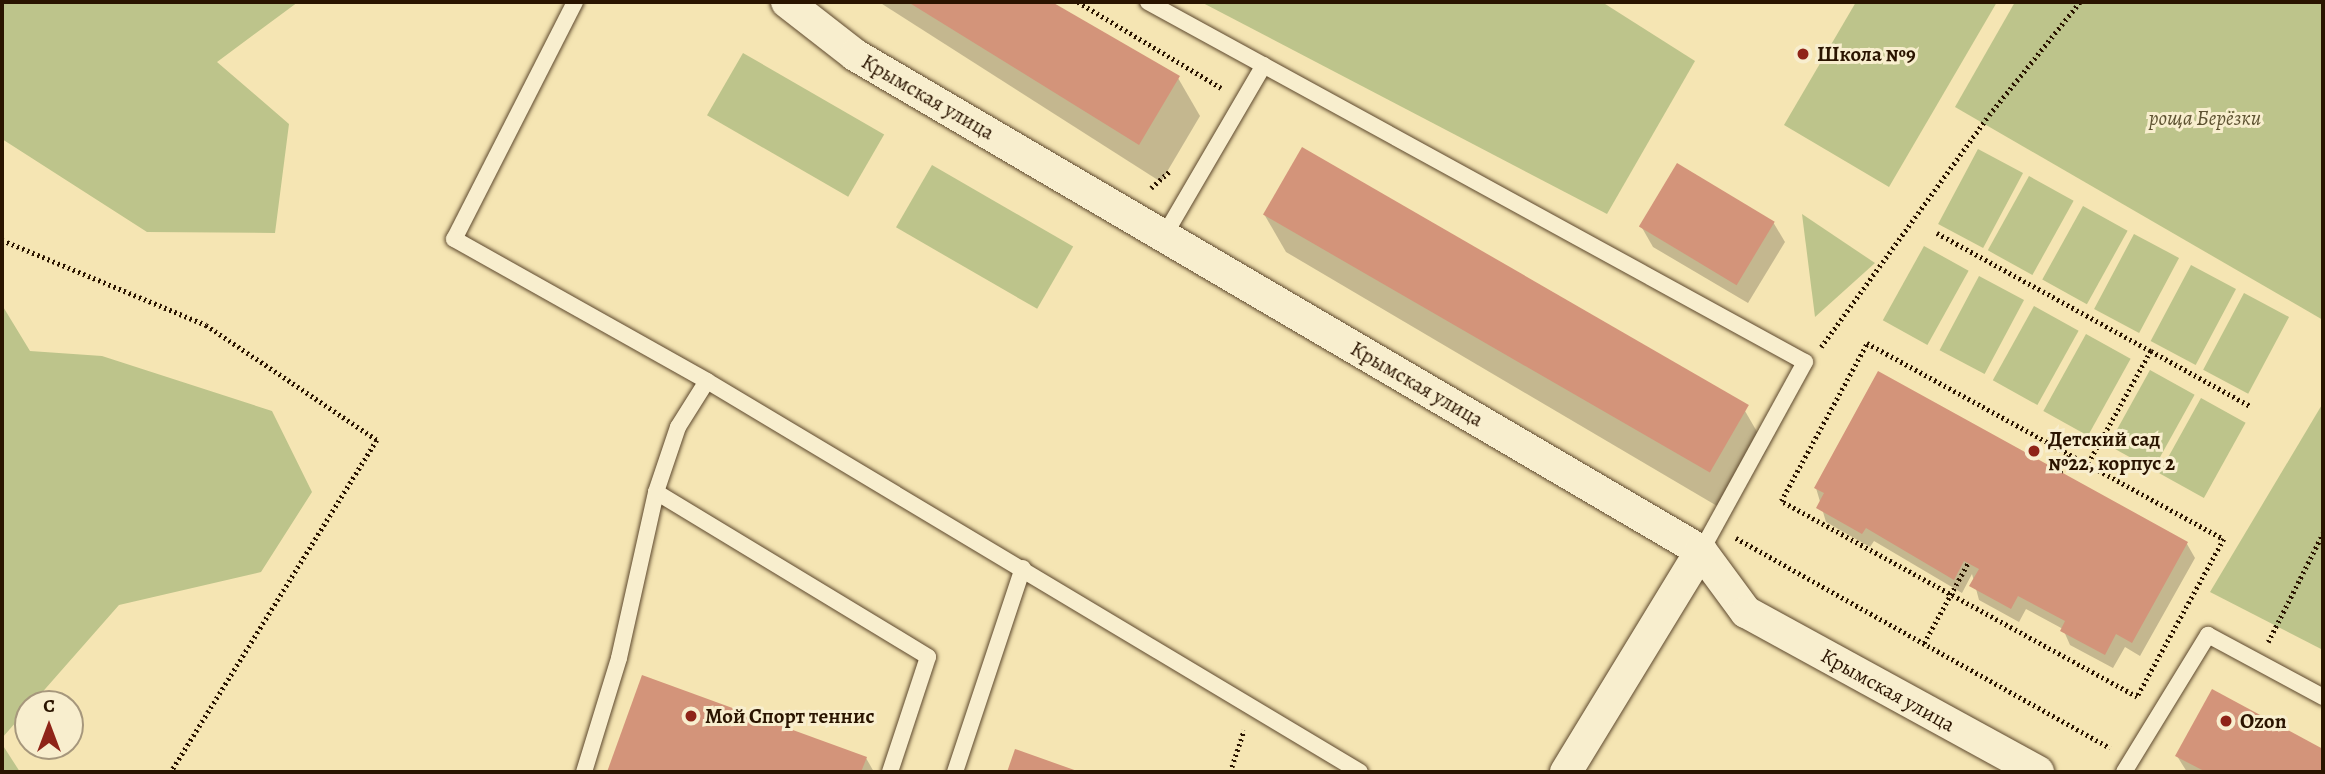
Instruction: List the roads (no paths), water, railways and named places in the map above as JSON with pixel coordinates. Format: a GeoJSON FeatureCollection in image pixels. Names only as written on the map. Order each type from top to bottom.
{"type":"FeatureCollection","features":[{"type":"Feature","properties":{"kind":"street","name":"Крымская улица"},"geometry":{"type":"LineString","coordinates":[[787,2],[855,55],[1701,551],[1746,612],[2038,772]]}},
{"type":"Feature","properties":{"kind":"street"},"geometry":{"type":"LineString","coordinates":[[1566,772],[1701,551]]}},
{"type":"Feature","properties":{"kind":"lane"},"geometry":{"type":"LineString","coordinates":[[575,2],[454,240],[706,381],[1253,704],[1360,772]]}},
{"type":"Feature","properties":{"kind":"lane"},"geometry":{"type":"LineString","coordinates":[[1148,2],[1805,362],[1701,551]]}},
{"type":"Feature","properties":{"kind":"lane"},"geometry":{"type":"LineString","coordinates":[[1164,236],[1264,65]]}},
{"type":"Feature","properties":{"kind":"lane"},"geometry":{"type":"LineString","coordinates":[[584,772],[619,658],[656,492],[678,427],[706,381]]}},
{"type":"Feature","properties":{"kind":"lane"},"geometry":{"type":"LineString","coordinates":[[656,492],[928,657],[890,772]]}},
{"type":"Feature","properties":{"kind":"lane"},"geometry":{"type":"LineString","coordinates":[[955,772],[1023,568]]}},
{"type":"Feature","properties":{"kind":"lane"},"geometry":{"type":"LineString","coordinates":[[2124,772],[2207,635],[2323,697]]}},
{"type":"Feature","properties":{"kind":"place","name":"Школа №9"},"geometry":{"type":"Point","coordinates":[1803,54]}},
{"type":"Feature","properties":{"kind":"place","name":"Детский сад №22, корпус 2"},"geometry":{"type":"Point","coordinates":[2034,451]}},
{"type":"Feature","properties":{"kind":"place","name":"Мой Спорт теннис"},"geometry":{"type":"Point","coordinates":[691,716]}},
{"type":"Feature","properties":{"kind":"place","name":"Ozon"},"geometry":{"type":"Point","coordinates":[2226,721]}},
{"type":"Feature","properties":{"kind":"park label","name":"роща Берёзки"},"geometry":{"type":"Point","coordinates":[2205,118]}}]}
